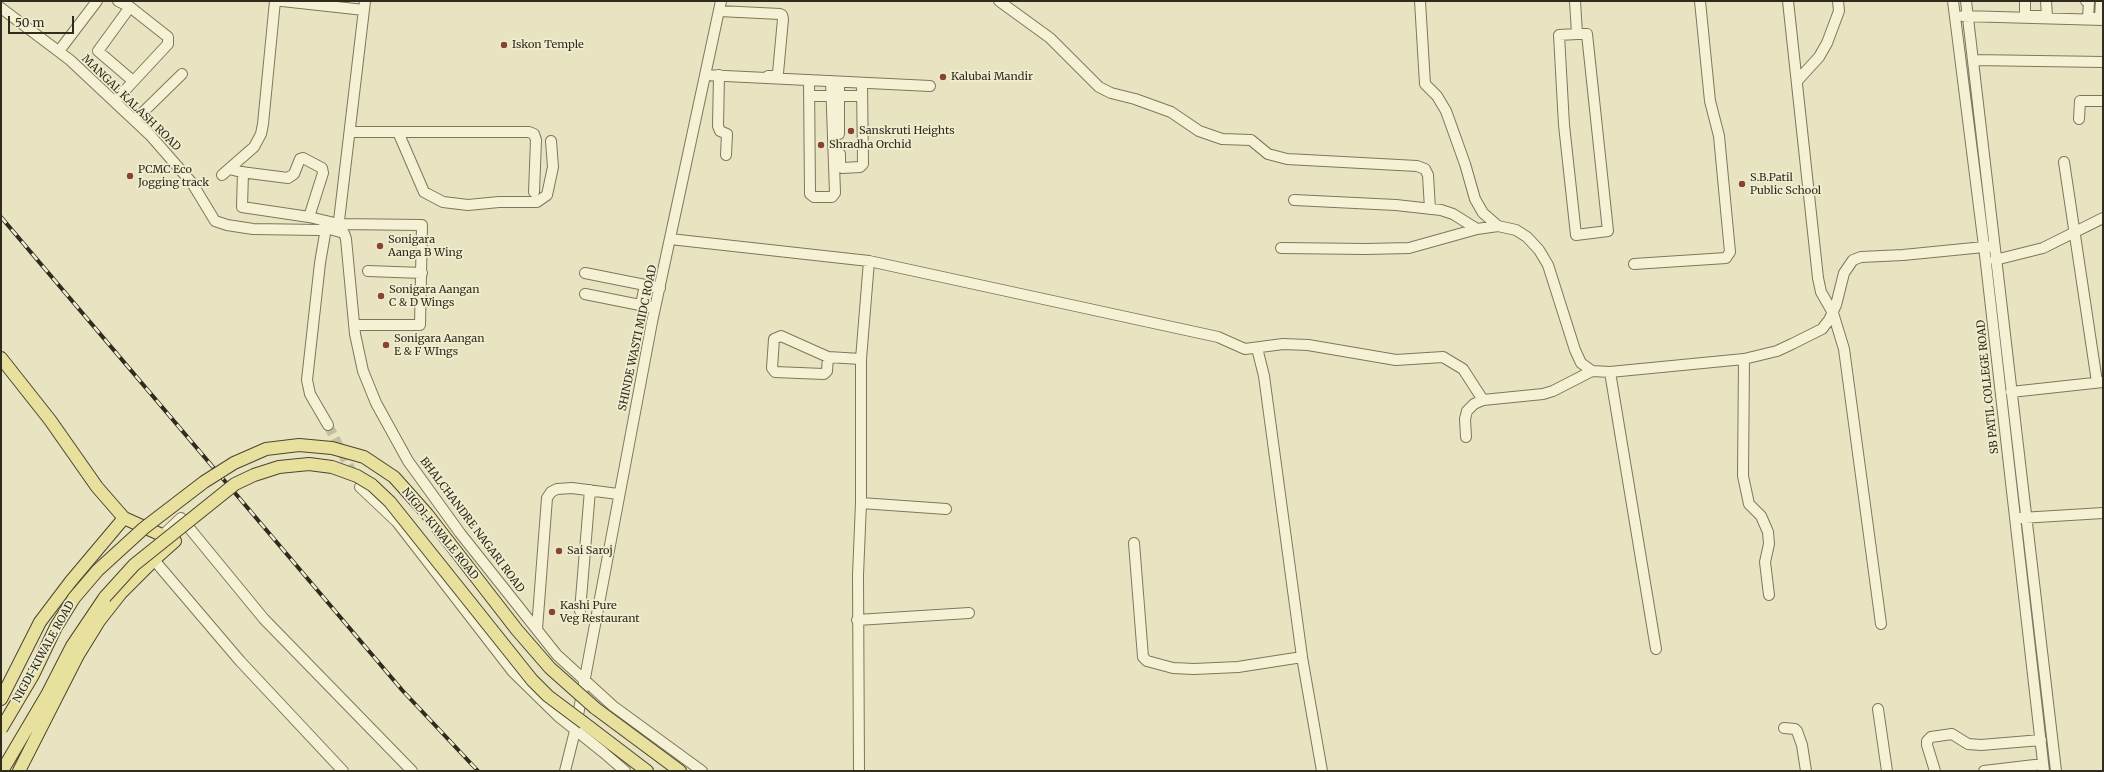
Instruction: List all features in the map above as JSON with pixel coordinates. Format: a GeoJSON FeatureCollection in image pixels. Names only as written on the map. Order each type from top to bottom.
{"type":"FeatureCollection","features":[{"type":"Feature","properties":{"kind":"main road"},"geometry":{"type":"LineString","coordinates":[[1,358],[50,420],[97,487],[124,518],[175,541],[121,593],[100,621],[78,655],[19,771]]}},
{"type":"Feature","properties":{"kind":"main road","name":"NIGDI-KIWALE ROAD"},"geometry":{"type":"LineString","coordinates":[[1,729],[32,675],[56,627],[74,598],[98,570],[144,528],[204,482],[234,463],[266,449],[299,445],[332,448],[364,457],[394,477],[427,514],[517,630],[550,668],[595,708],[680,771]]}},
{"type":"Feature","properties":{"kind":"main road","name":"NIGDI-KIWALE ROAD"},"geometry":{"type":"LineString","coordinates":[[2,771],[48,693],[72,646],[105,597],[134,565],[235,484],[254,475],[279,467],[309,464],[332,467],[356,476],[372,485],[404,518],[513,656],[548,696],[647,771]]}},
{"type":"Feature","properties":{"kind":"main road"},"geometry":{"type":"LineString","coordinates":[[1,699],[40,622],[71,581],[124,518]]}},
{"type":"Feature","properties":{"kind":"street"},"geometry":{"type":"LineString","coordinates":[[59,51],[97,1]]}},
{"type":"Feature","properties":{"kind":"street"},"geometry":{"type":"LineString","coordinates":[[116,101],[168,44],[169,41],[168,37],[130,7],[118,1]]}},
{"type":"Feature","properties":{"kind":"street"},"geometry":{"type":"LineString","coordinates":[[275,1],[264,124],[261,134],[254,147],[226,172],[243,172],[288,178],[294,174],[300,159],[304,158],[322,168],[323,173],[309,217]]}},
{"type":"Feature","properties":{"kind":"street"},"geometry":{"type":"LineString","coordinates":[[282,1],[364,5],[351,132],[338,227]]}},
{"type":"Feature","properties":{"kind":"street"},"geometry":{"type":"LineString","coordinates":[[999,1],[1050,38],[1099,87],[1111,93],[1135,99],[1171,112],[1199,131],[1222,140],[1251,140],[1268,154],[1287,159],[1417,166],[1424,170],[1428,175],[1430,209]]}},
{"type":"Feature","properties":{"kind":"street"},"geometry":{"type":"LineString","coordinates":[[1420,1],[1425,84],[1437,96],[1446,111],[1465,164],[1475,199],[1483,213],[1498,226]]}},
{"type":"Feature","properties":{"kind":"street"},"geometry":{"type":"LineString","coordinates":[[1575,1],[1577,34]]}},
{"type":"Feature","properties":{"kind":"street"},"geometry":{"type":"LineString","coordinates":[[1634,264],[1726,258],[1730,255],[1719,136],[1710,101],[1700,1]]}},
{"type":"Feature","properties":{"kind":"street"},"geometry":{"type":"LineString","coordinates":[[1788,1],[1818,278],[1821,292],[1833,313],[1844,348],[1881,624]]}},
{"type":"Feature","properties":{"kind":"street"},"geometry":{"type":"LineString","coordinates":[[1796,81],[1819,57],[1827,43],[1839,11],[1838,1]]}},
{"type":"Feature","properties":{"kind":"street","name":"SB PATIL COLLEGE ROAD"},"geometry":{"type":"LineString","coordinates":[[1953,1],[1989,246],[1995,260],[2027,517],[2056,771]]}},
{"type":"Feature","properties":{"kind":"street","name":"SB PATIL COLLEGE ROAD"},"geometry":{"type":"LineString","coordinates":[[1966,1],[1973,60],[2015,518],[2044,767]]}},
{"type":"Feature","properties":{"kind":"street"},"geometry":{"type":"LineString","coordinates":[[2025,1],[2025,16],[2028,17]]}},
{"type":"Feature","properties":{"kind":"street"},"geometry":{"type":"LineString","coordinates":[[2028,17],[2047,16],[2046,1]]}},
{"type":"Feature","properties":{"kind":"street"},"geometry":{"type":"LineString","coordinates":[[2086,1],[2089,1],[2088,19]]}},
{"type":"Feature","properties":{"kind":"street"},"geometry":{"type":"LineString","coordinates":[[1955,16],[2101,19],[2101,1]]}},
{"type":"Feature","properties":{"kind":"street"},"geometry":{"type":"LineString","coordinates":[[705,73],[774,76],[778,73],[783,19],[782,15],[720,6]]}},
{"type":"Feature","properties":{"kind":"street","name":"SHINDE WASTI MIDC ROAD"},"geometry":{"type":"LineString","coordinates":[[565,771],[575,731],[583,680],[618,494],[655,308],[720,6]]}},
{"type":"Feature","properties":{"kind":"street"},"geometry":{"type":"LineString","coordinates":[[130,7],[98,51],[133,81]]}},
{"type":"Feature","properties":{"kind":"street","name":"MANGAL KALASH ROAD"},"geometry":{"type":"LineString","coordinates":[[1,8],[59,51],[116,101],[166,151],[188,178],[215,221],[227,225],[253,229],[318,230],[338,227]]}},
{"type":"Feature","properties":{"kind":"street"},"geometry":{"type":"LineString","coordinates":[[1577,34],[1587,34],[1608,231],[1576,235],[1564,125],[1559,35],[1577,34]]}},
{"type":"Feature","properties":{"kind":"street"},"geometry":{"type":"LineString","coordinates":[[1973,60],[2103,62]]}},
{"type":"Feature","properties":{"kind":"street"},"geometry":{"type":"LineString","coordinates":[[705,73],[930,86]]}},
{"type":"Feature","properties":{"kind":"street"},"geometry":{"type":"LineString","coordinates":[[135,120],[182,74]]}},
{"type":"Feature","properties":{"kind":"street"},"geometry":{"type":"LineString","coordinates":[[719,75],[718,126],[720,131],[727,134],[726,155]]}},
{"type":"Feature","properties":{"kind":"street"},"geometry":{"type":"LineString","coordinates":[[809,80],[810,194],[814,197],[832,197],[835,193],[835,81]]}},
{"type":"Feature","properties":{"kind":"street"},"geometry":{"type":"LineString","coordinates":[[835,96],[840,164],[842,168],[860,167],[863,164],[862,83]]}},
{"type":"Feature","properties":{"kind":"street"},"geometry":{"type":"LineString","coordinates":[[809,96],[862,96]]}},
{"type":"Feature","properties":{"kind":"street"},"geometry":{"type":"LineString","coordinates":[[2079,119],[2080,101],[2103,101]]}},
{"type":"Feature","properties":{"kind":"street"},"geometry":{"type":"LineString","coordinates":[[351,132],[529,132],[534,134],[536,140],[534,192]]}},
{"type":"Feature","properties":{"kind":"street"},"geometry":{"type":"LineString","coordinates":[[398,132],[424,192],[443,202],[468,205],[499,202],[537,202],[546,195],[553,167],[550,140]]}},
{"type":"Feature","properties":{"kind":"street"},"geometry":{"type":"LineString","coordinates":[[2011,392],[2100,382],[2064,162]]}},
{"type":"Feature","properties":{"kind":"street"},"geometry":{"type":"LineString","coordinates":[[243,172],[242,207],[309,217],[338,227],[422,225],[420,325],[354,325]]}},
{"type":"Feature","properties":{"kind":"street"},"geometry":{"type":"LineString","coordinates":[[1294,200],[1396,205],[1430,209],[1453,214],[1477,229]]}},
{"type":"Feature","properties":{"kind":"street"},"geometry":{"type":"LineString","coordinates":[[1995,260],[2043,248],[2103,218]]}},
{"type":"Feature","properties":{"kind":"street"},"geometry":{"type":"LineString","coordinates":[[1281,248],[1409,248],[1477,229],[1498,226],[1516,230],[1527,237],[1539,250],[1548,265],[1555,283],[1575,350],[1581,363],[1592,371]]}},
{"type":"Feature","properties":{"kind":"street","name":"BHALCHANDRE NAGARI ROAD"},"geometry":{"type":"LineString","coordinates":[[338,227],[344,233],[346,239],[354,325],[363,371],[376,403],[408,461],[460,534],[557,655],[613,706],[702,771]]}},
{"type":"Feature","properties":{"kind":"street"},"geometry":{"type":"LineString","coordinates":[[326,228],[319,271],[307,380],[310,394],[328,425]]}},
{"type":"Feature","properties":{"kind":"street"},"geometry":{"type":"LineString","coordinates":[[670,239],[869,261],[1218,337],[1245,348],[1257,348],[1283,344],[1308,345],[1396,360],[1443,357],[1463,369],[1483,400]]}},
{"type":"Feature","properties":{"kind":"street"},"geometry":{"type":"LineString","coordinates":[[1466,437],[1465,419],[1467,411],[1474,404],[1483,400],[1543,394],[1553,391],[1592,371],[1610,372],[1744,359],[1777,350],[1811,335],[1822,328],[1830,320],[1844,273],[1853,260],[1861,257],[1903,255],[1989,246]]}},
{"type":"Feature","properties":{"kind":"street"},"geometry":{"type":"LineString","coordinates":[[859,771],[858,620],[861,504],[861,359],[869,261]]}},
{"type":"Feature","properties":{"kind":"street"},"geometry":{"type":"LineString","coordinates":[[368,271],[422,273]]}},
{"type":"Feature","properties":{"kind":"street"},"geometry":{"type":"LineString","coordinates":[[585,273],[660,288]]}},
{"type":"Feature","properties":{"kind":"street"},"geometry":{"type":"LineString","coordinates":[[641,305],[645,285]]}},
{"type":"Feature","properties":{"kind":"street"},"geometry":{"type":"LineString","coordinates":[[585,294],[655,308]]}},
{"type":"Feature","properties":{"kind":"street"},"geometry":{"type":"LineString","coordinates":[[828,357],[827,372],[822,374],[778,373],[773,371],[772,368],[774,340],[779,336],[828,357],[861,359]]}},
{"type":"Feature","properties":{"kind":"street"},"geometry":{"type":"LineString","coordinates":[[1257,348],[1265,383],[1302,657],[1322,771]]}},
{"type":"Feature","properties":{"kind":"street"},"geometry":{"type":"LineString","coordinates":[[1744,359],[1743,476],[1749,504],[1761,516],[1768,532],[1769,544],[1765,562],[1769,594]]}},
{"type":"Feature","properties":{"kind":"street"},"geometry":{"type":"LineString","coordinates":[[1610,372],[1656,649]]}},
{"type":"Feature","properties":{"kind":"street"},"geometry":{"type":"LineString","coordinates":[[360,487],[397,522],[513,672],[540,700],[624,771]]}},
{"type":"Feature","properties":{"kind":"street"},"geometry":{"type":"LineString","coordinates":[[537,629],[547,498],[551,492],[557,489],[590,490],[618,494]]}},
{"type":"Feature","properties":{"kind":"street"},"geometry":{"type":"LineString","coordinates":[[580,611],[590,490]]}},
{"type":"Feature","properties":{"kind":"street"},"geometry":{"type":"LineString","coordinates":[[861,504],[946,509]]}},
{"type":"Feature","properties":{"kind":"street"},"geometry":{"type":"LineString","coordinates":[[2015,518],[2103,513]]}},
{"type":"Feature","properties":{"kind":"street"},"geometry":{"type":"LineString","coordinates":[[163,535],[181,518],[264,618],[412,771]]}},
{"type":"Feature","properties":{"kind":"street"},"geometry":{"type":"LineString","coordinates":[[1134,543],[1143,657],[1147,661],[1173,668],[1238,668],[1302,657]]}},
{"type":"Feature","properties":{"kind":"street"},"geometry":{"type":"LineString","coordinates":[[154,560],[240,660],[343,771]]}},
{"type":"Feature","properties":{"kind":"street"},"geometry":{"type":"LineString","coordinates":[[858,620],[969,613]]}},
{"type":"Feature","properties":{"kind":"street"},"geometry":{"type":"LineString","coordinates":[[1878,709],[1887,771]]}},
{"type":"Feature","properties":{"kind":"street"},"geometry":{"type":"LineString","coordinates":[[1784,728],[1795,729],[1797,731],[1802,745],[1806,771]]}},
{"type":"Feature","properties":{"kind":"street"},"geometry":{"type":"LineString","coordinates":[[1935,771],[1927,745],[1927,741],[1931,737],[1952,734],[1968,744],[1981,745],[2041,740]]}},
{"type":"Feature","properties":{"kind":"street"},"geometry":{"type":"LineString","coordinates":[[1984,771],[2044,767]]}},
{"type":"Feature","properties":{"kind":"tunnel"},"geometry":{"type":"LineString","coordinates":[[328,425],[355,478]]}},
{"type":"Feature","properties":{"kind":"railway"},"geometry":{"type":"LineString","coordinates":[[1,217],[402,690],[478,771]]}},
{"type":"Feature","properties":{"kind":"place","name":"Iskon Temple"},"geometry":{"type":"Point","coordinates":[504,45]}},
{"type":"Feature","properties":{"kind":"place","name":"Kalubai Mandir"},"geometry":{"type":"Point","coordinates":[943,77]}},
{"type":"Feature","properties":{"kind":"place","name":"Sanskruti Heights"},"geometry":{"type":"Point","coordinates":[851,131]}},
{"type":"Feature","properties":{"kind":"place","name":"Shradha Orchid"},"geometry":{"type":"Point","coordinates":[821,145]}},
{"type":"Feature","properties":{"kind":"place","name":"PCMC Eco Jogging track"},"geometry":{"type":"Point","coordinates":[130,176]}},
{"type":"Feature","properties":{"kind":"place","name":"S.B.Patil Public School"},"geometry":{"type":"Point","coordinates":[1742,184]}},
{"type":"Feature","properties":{"kind":"place","name":"Sonigara Aanga B Wing"},"geometry":{"type":"Point","coordinates":[380,246]}},
{"type":"Feature","properties":{"kind":"place","name":"Sonigara Aangan C & D Wings"},"geometry":{"type":"Point","coordinates":[381,296]}},
{"type":"Feature","properties":{"kind":"place","name":"Sonigara Aangan E & F WIngs"},"geometry":{"type":"Point","coordinates":[386,345]}},
{"type":"Feature","properties":{"kind":"place","name":"Sai Saroj"},"geometry":{"type":"Point","coordinates":[559,551]}},
{"type":"Feature","properties":{"kind":"place","name":"Kashi Pure Veg Restaurant"},"geometry":{"type":"Point","coordinates":[552,612]}}]}
